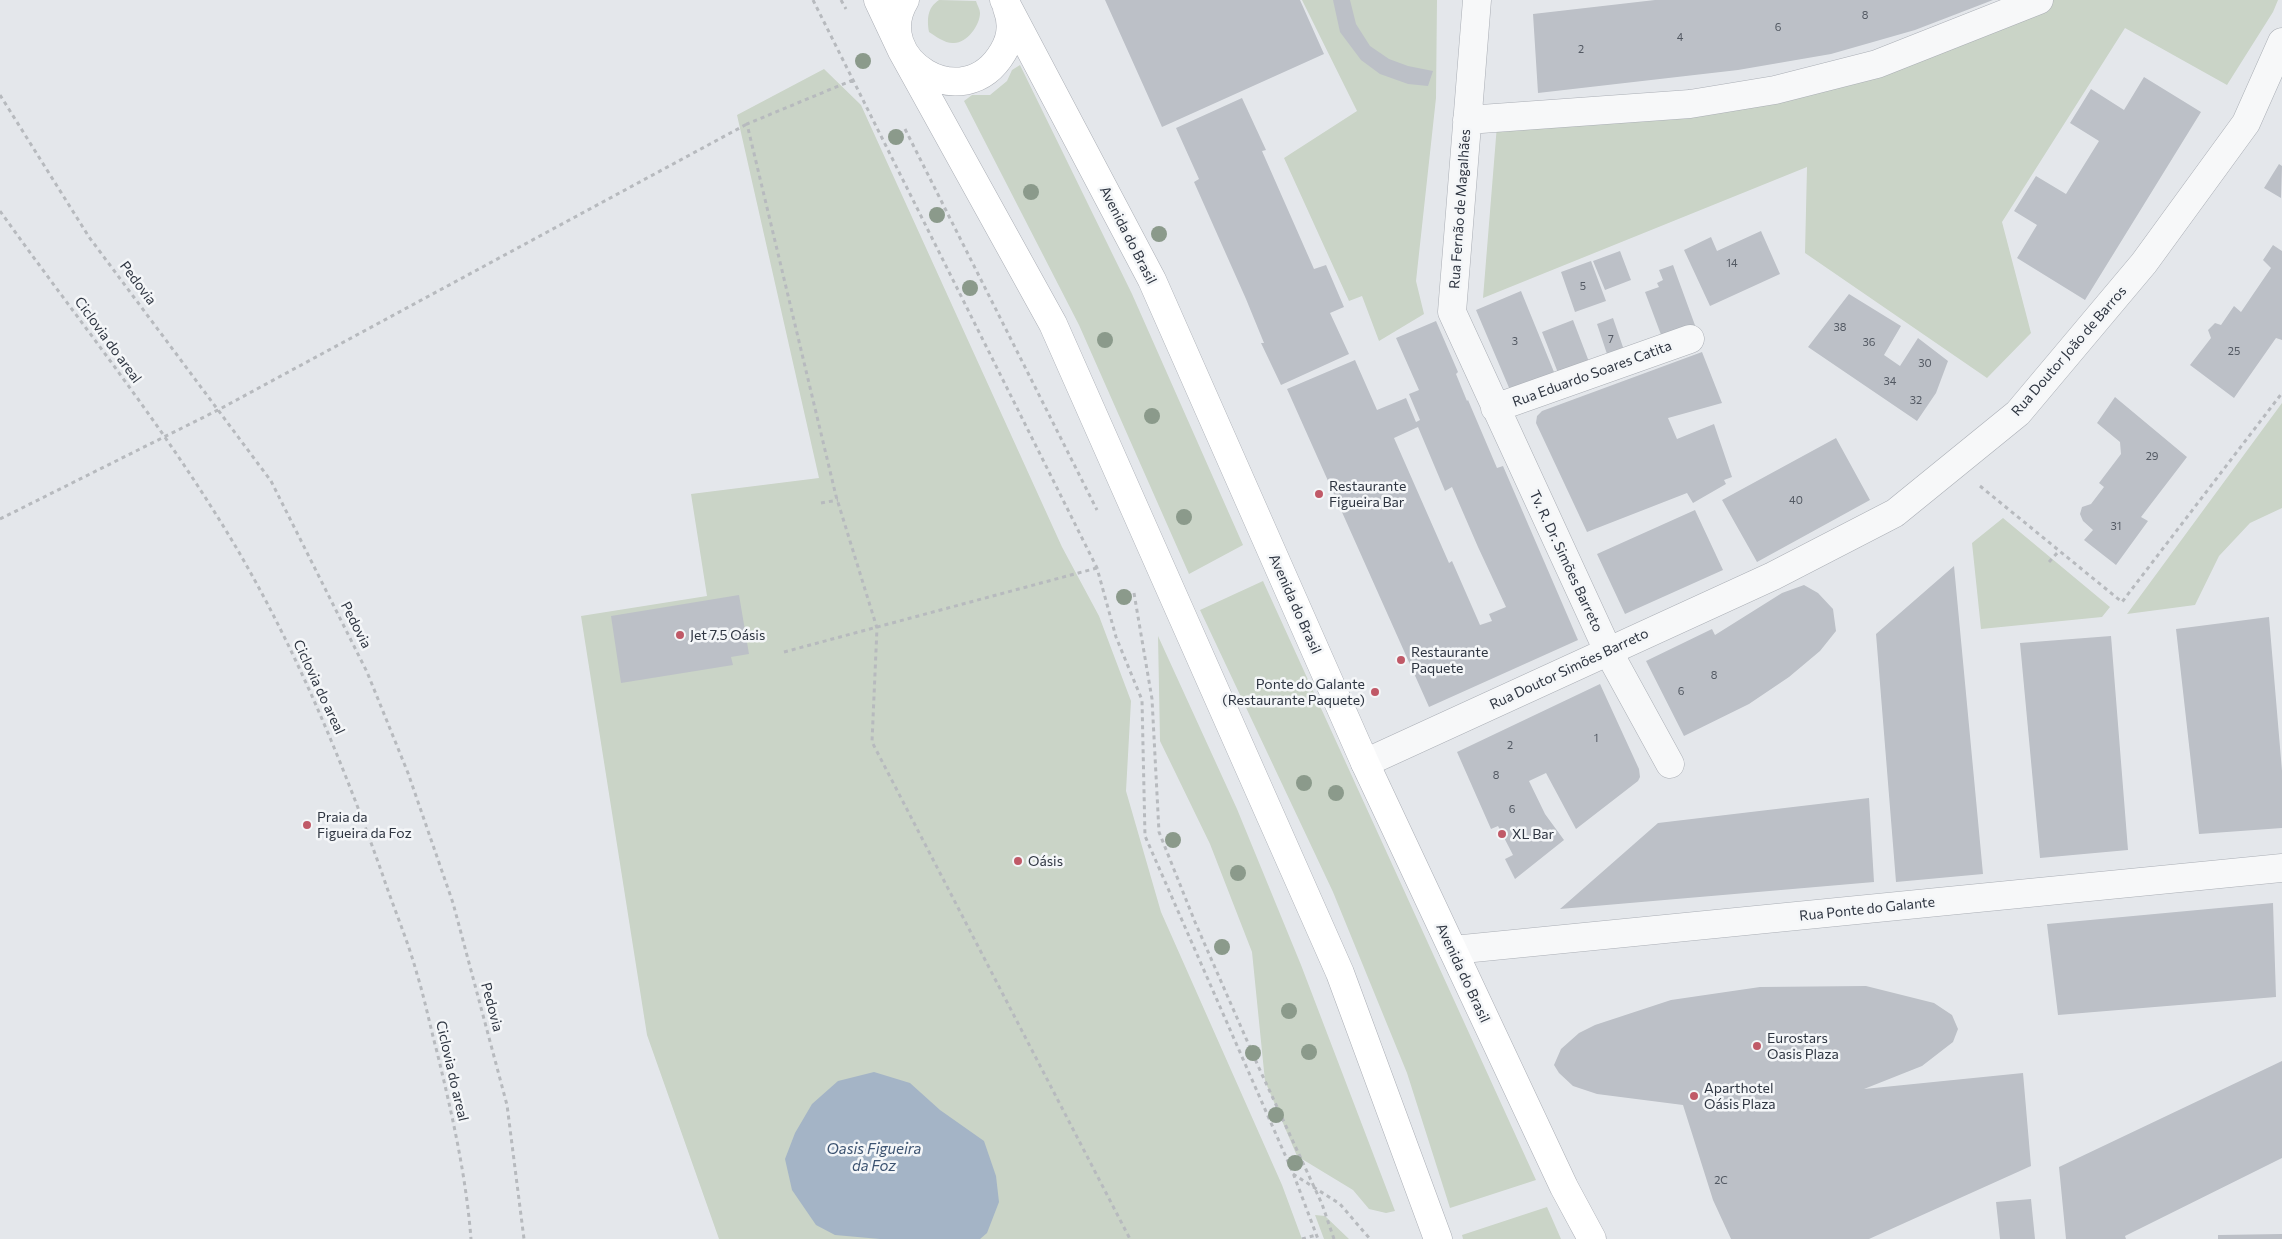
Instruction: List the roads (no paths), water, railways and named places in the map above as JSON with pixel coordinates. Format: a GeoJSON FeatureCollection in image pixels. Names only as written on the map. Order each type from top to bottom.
{"type":"FeatureCollection","features":[{"type":"Feature","properties":{"kind":"main road","name":"Avenida do Brasil"},"geometry":{"type":"LineString","coordinates":[[878,0],[902,51],[1053,324],[1340,973],[1438,1239]]}},
{"type":"Feature","properties":{"kind":"main road","name":"Avenida do Brasil"},"geometry":{"type":"LineString","coordinates":[[905,0],[898,23],[902,51],[915,66],[939,80],[956,82],[972,79],[987,72],[1007,46],[1011,30],[1009,14],[1004,0]]}},
{"type":"Feature","properties":{"kind":"main road","name":"Avenida do Brasil"},"geometry":{"type":"LineString","coordinates":[[1004,0],[1152,280],[1365,763],[1564,1187],[1592,1239]]}},
{"type":"Feature","properties":{"kind":"street","name":"Rua Fernão de Magalhães"},"geometry":{"type":"LineString","coordinates":[[1476,0],[1452,312],[1495,408]]}},
{"type":"Feature","properties":{"kind":"street"},"geometry":{"type":"LineString","coordinates":[[1467,120],[1690,104],[1775,90],[1877,64],[2039,0]]}},
{"type":"Feature","properties":{"kind":"street","name":"Rua Doutor João de Barros"},"geometry":{"type":"LineString","coordinates":[[1773,576],[1895,513],[2018,412],[2144,263],[2246,123],[2282,42]]}},
{"type":"Feature","properties":{"kind":"street","name":"Rua Eduardo Soares Catita"},"geometry":{"type":"LineString","coordinates":[[1495,408],[1690,339]]}},
{"type":"Feature","properties":{"kind":"street","name":"Tv. R. Dr. Simões Barreto"},"geometry":{"type":"LineString","coordinates":[[1495,408],[1608,651],[1670,764]]}},
{"type":"Feature","properties":{"kind":"street","name":"Rua Doutor Simões Barreto"},"geometry":{"type":"LineString","coordinates":[[1365,763],[1773,576]]}},
{"type":"Feature","properties":{"kind":"street","name":"Rua Ponte do Galante"},"geometry":{"type":"LineString","coordinates":[[1453,950],[2282,868]]}},
{"type":"Feature","properties":{"kind":"water","name":"Oasis Figueira da Foz"},"geometry":{"type":"Polygon","coordinates":[[[874,1072],[910,1083],[940,1110],[984,1141],[996,1176],[999,1202],[987,1233],[980,1239],[880,1239],[835,1235],[816,1225],[792,1190],[785,1159],[795,1133],[812,1104],[838,1081],[874,1072]]]}},
{"type":"Feature","properties":{"kind":"place","name":"Restaurante Figueira Bar"},"geometry":{"type":"Point","coordinates":[1319,494]}},
{"type":"Feature","properties":{"kind":"place","name":"Jet 7.5 Oásis"},"geometry":{"type":"Point","coordinates":[680,635]}},
{"type":"Feature","properties":{"kind":"place","name":"Restaurante Paquete"},"geometry":{"type":"Point","coordinates":[1401,660]}},
{"type":"Feature","properties":{"kind":"place","name":"Ponte do Galante (Restaurante Paquete)"},"geometry":{"type":"Point","coordinates":[1375,692]}},
{"type":"Feature","properties":{"kind":"place","name":"Praia da Figueira da Foz"},"geometry":{"type":"Point","coordinates":[307,825]}},
{"type":"Feature","properties":{"kind":"place","name":"XL Bar"},"geometry":{"type":"Point","coordinates":[1502,834]}},
{"type":"Feature","properties":{"kind":"place","name":"Oásis"},"geometry":{"type":"Point","coordinates":[1018,861]}},
{"type":"Feature","properties":{"kind":"place","name":"Eurostars Oasis Plaza"},"geometry":{"type":"Point","coordinates":[1757,1046]}},
{"type":"Feature","properties":{"kind":"place","name":"Aparthotel Oásis Plaza"},"geometry":{"type":"Point","coordinates":[1694,1096]}}]}
